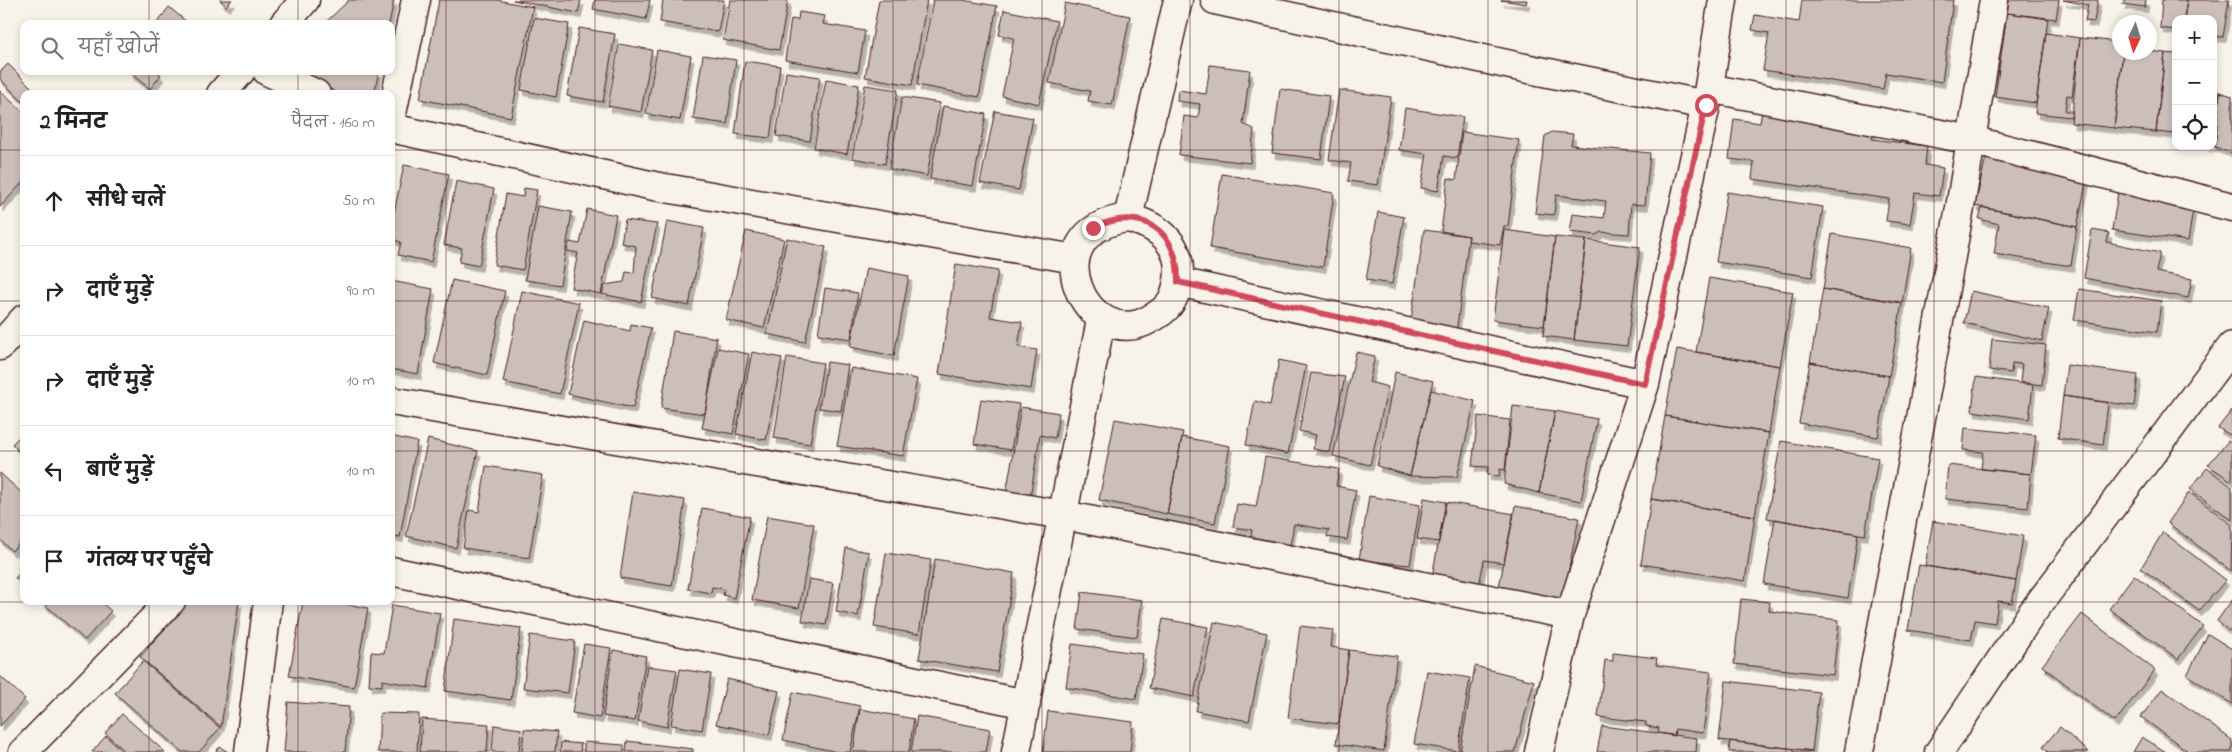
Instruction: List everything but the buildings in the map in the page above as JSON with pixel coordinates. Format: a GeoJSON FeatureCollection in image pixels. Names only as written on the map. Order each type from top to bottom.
{"type":"FeatureCollection","features":[{"type":"Feature","properties":{"kind":"street"},"geometry":{"type":"LineString","coordinates":[[288,20],[305,0]]}},
{"type":"Feature","properties":{"kind":"street"},"geometry":{"type":"LineString","coordinates":[[395,99],[416,0]]}},
{"type":"Feature","properties":{"kind":"street"},"geometry":{"type":"LineString","coordinates":[[1128,218],[1178,0]]}},
{"type":"Feature","properties":{"kind":"street"},"geometry":{"type":"LineString","coordinates":[[1215,0],[1534,70],[1708,96],[1971,140],[2232,207]]}},
{"type":"Feature","properties":{"kind":"street"},"geometry":{"type":"LineString","coordinates":[[1539,752],[1570,615],[1645,384],[1708,96],[1723,0]]}},
{"type":"Feature","properties":{"kind":"street"},"geometry":{"type":"LineString","coordinates":[[1859,752],[1971,140],[1994,0]]}},
{"type":"Feature","properties":{"kind":"street"},"geometry":{"type":"LineString","coordinates":[[224,90],[238,75]]}},
{"type":"Feature","properties":{"kind":"street"},"geometry":{"type":"LineString","coordinates":[[276,75],[307,90]]}},
{"type":"Feature","properties":{"kind":"street"},"geometry":{"type":"LineString","coordinates":[[395,129],[654,186],[1075,259]]}},
{"type":"Feature","properties":{"kind":"street"},"geometry":{"type":"LineString","coordinates":[[1128,218],[1146,222],[1162,232],[1173,246],[1179,264],[1178,282],[1172,300],[1160,314],[1144,323],[1126,326],[1101,320],[1082,299],[1075,279],[1075,259],[1080,242],[1093,228],[1109,220],[1128,218]]}},
{"type":"Feature","properties":{"kind":"street"},"geometry":{"type":"LineString","coordinates":[[1178,282],[1645,384]]}},
{"type":"Feature","properties":{"kind":"street"},"geometry":{"type":"LineString","coordinates":[[1016,752],[1101,320]]}},
{"type":"Feature","properties":{"kind":"street"},"geometry":{"type":"LineString","coordinates":[[0,346],[20,324]]}},
{"type":"Feature","properties":{"kind":"street"},"geometry":{"type":"LineString","coordinates":[[1939,752],[2032,613],[2232,346]]}},
{"type":"Feature","properties":{"kind":"street"},"geometry":{"type":"LineString","coordinates":[[395,402],[1063,516],[1570,615]]}},
{"type":"Feature","properties":{"kind":"street"},"geometry":{"type":"LineString","coordinates":[[395,572],[1026,704]]}},
{"type":"Feature","properties":{"kind":"street"},"geometry":{"type":"LineString","coordinates":[[23,752],[166,605]]}},
{"type":"Feature","properties":{"kind":"street"},"geometry":{"type":"LineString","coordinates":[[249,752],[267,605]]}},
{"type":"Feature","properties":{"kind":"route"},"geometry":{"type":"LineString","coordinates":[[1093,228],[1109,220],[1128,218],[1146,222],[1162,232],[1173,246],[1179,264],[1178,282],[1645,384],[1706,105]]}}]}
